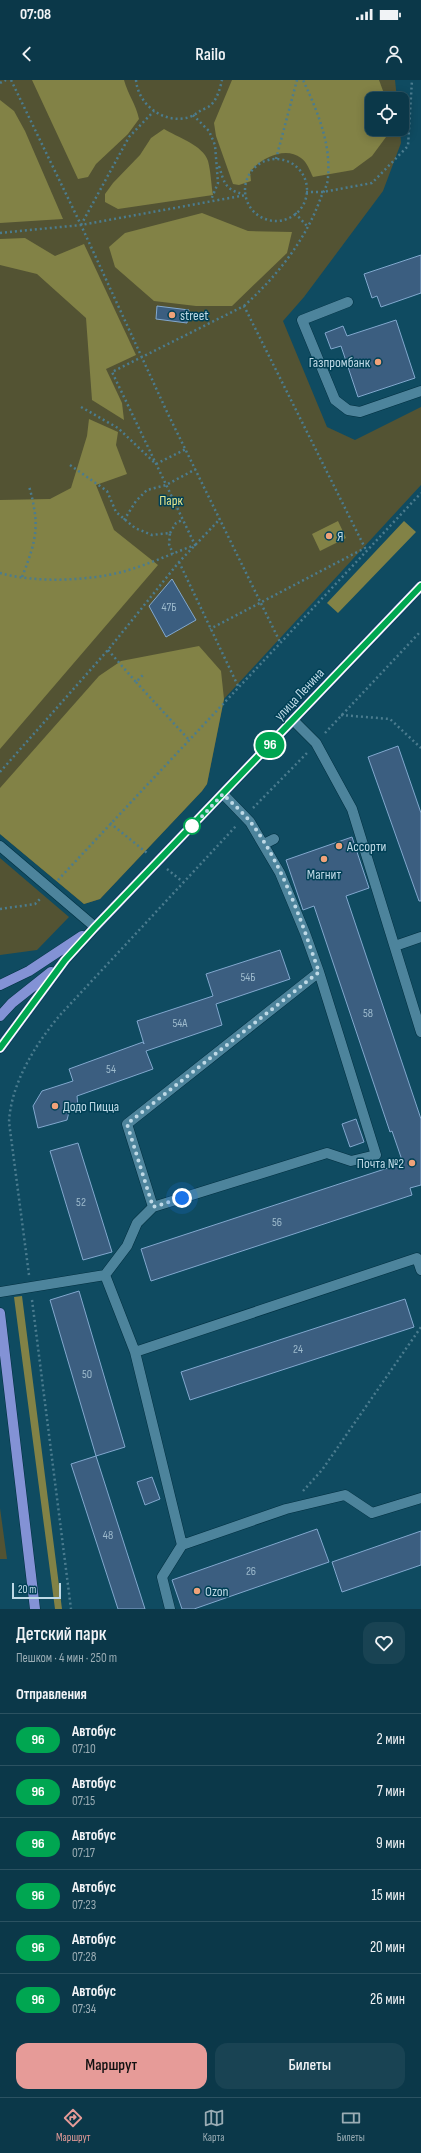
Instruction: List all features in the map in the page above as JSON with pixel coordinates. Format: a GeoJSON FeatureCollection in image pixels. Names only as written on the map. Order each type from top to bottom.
{"type":"FeatureCollection","features":[{"type":"Feature","properties":{"kind":"main road","name":"улица Ленина"},"geometry":{"type":"LineString","coordinates":[[0,1048],[65,960],[95,927],[421,586]]}},
{"type":"Feature","properties":{"kind":"main road"},"geometry":{"type":"LineString","coordinates":[[0,985],[34,967],[95,927]]}},
{"type":"Feature","properties":{"kind":"main road","name":"улица Ленина"},"geometry":{"type":"LineString","coordinates":[[0,1016],[12,1003],[65,960]]}},
{"type":"Feature","properties":{"kind":"main road"},"geometry":{"type":"LineString","coordinates":[[0,1011],[12,1003]]}},
{"type":"Feature","properties":{"kind":"main road"},"geometry":{"type":"LineString","coordinates":[[0,1314],[35,1609]]}},
{"type":"Feature","properties":{"kind":"lane"},"geometry":{"type":"LineString","coordinates":[[348,302],[302,320],[334,400],[348,410],[360,412],[421,392]]}},
{"type":"Feature","properties":{"kind":"lane"},"geometry":{"type":"LineString","coordinates":[[294,720],[316,743],[340,796],[352,809],[421,1032]]}},
{"type":"Feature","properties":{"kind":"lane"},"geometry":{"type":"LineString","coordinates":[[0,1292],[105,1275],[127,1246],[137,1223],[153,1207],[327,1152],[351,1161],[376,1155],[319,972],[288,892],[264,844],[246,816],[223,794]]}},
{"type":"Feature","properties":{"kind":"lane"},"geometry":{"type":"LineString","coordinates":[[264,844],[274,839]]}},
{"type":"Feature","properties":{"kind":"lane"},"geometry":{"type":"LineString","coordinates":[[0,846],[95,927]]}},
{"type":"Feature","properties":{"kind":"lane"},"geometry":{"type":"LineString","coordinates":[[395,946],[421,937]]}},
{"type":"Feature","properties":{"kind":"lane"},"geometry":{"type":"LineString","coordinates":[[153,1207],[127,1124],[319,972]]}},
{"type":"Feature","properties":{"kind":"lane"},"geometry":{"type":"LineString","coordinates":[[135,1352],[417,1258],[421,1270]]}},
{"type":"Feature","properties":{"kind":"lane"},"geometry":{"type":"LineString","coordinates":[[105,1275],[135,1352],[182,1544]]}},
{"type":"Feature","properties":{"kind":"lane"},"geometry":{"type":"LineString","coordinates":[[170,1609],[162,1577],[182,1544],[286,1510],[345,1495],[372,1513],[421,1498]]}},
{"type":"Feature","properties":{"kind":"path"},"geometry":{"type":"LineString","coordinates":[[0,83],[6,80]]}},
{"type":"Feature","properties":{"kind":"path"},"geometry":{"type":"LineString","coordinates":[[11,80],[81,225],[141,358],[262,602],[280,642]]}},
{"type":"Feature","properties":{"kind":"path"},"geometry":{"type":"LineString","coordinates":[[136,80],[137,87],[143,101],[154,111],[164,117],[176,119],[187,118],[210,105],[219,93],[222,80]]}},
{"type":"Feature","properties":{"kind":"path"},"geometry":{"type":"LineString","coordinates":[[276,159],[297,80]]}},
{"type":"Feature","properties":{"kind":"path"},"geometry":{"type":"LineString","coordinates":[[195,545],[112,372],[244,306],[278,272],[299,244],[316,212],[328,178],[327,150],[323,129],[303,80]]}},
{"type":"Feature","properties":{"kind":"path"},"geometry":{"type":"LineString","coordinates":[[306,192],[323,192],[372,183],[408,146],[412,80]]}},
{"type":"Feature","properties":{"kind":"path"},"geometry":{"type":"LineString","coordinates":[[81,225],[129,137],[154,111]]}},
{"type":"Feature","properties":{"kind":"path"},"geometry":{"type":"LineString","coordinates":[[193,115],[209,131],[215,145],[218,183],[211,200]]}},
{"type":"Feature","properties":{"kind":"path"},"geometry":{"type":"LineString","coordinates":[[217,159],[231,191],[246,195]]}},
{"type":"Feature","properties":{"kind":"path"},"geometry":{"type":"LineString","coordinates":[[276,159],[285,161],[294,166],[301,173],[306,182],[306,192],[304,202],[295,213],[281,220],[270,220],[261,217],[253,211],[247,202],[246,182],[250,173],[257,166],[266,161],[276,159]]}},
{"type":"Feature","properties":{"kind":"path"},"geometry":{"type":"LineString","coordinates":[[0,233],[81,225],[211,200],[246,195]]}},
{"type":"Feature","properties":{"kind":"path"},"geometry":{"type":"LineString","coordinates":[[295,213],[308,227]]}},
{"type":"Feature","properties":{"kind":"path"},"geometry":{"type":"LineString","coordinates":[[210,629],[365,548],[244,306]]}},
{"type":"Feature","properties":{"kind":"path"},"geometry":{"type":"LineString","coordinates":[[81,407],[118,428],[156,464]]}},
{"type":"Feature","properties":{"kind":"path"},"geometry":{"type":"LineString","coordinates":[[156,464],[186,449]]}},
{"type":"Feature","properties":{"kind":"path"},"geometry":{"type":"LineString","coordinates":[[70,465],[107,491],[112,505],[124,520],[142,532],[152,535],[170,533]]}},
{"type":"Feature","properties":{"kind":"path"},"geometry":{"type":"LineString","coordinates":[[124,520],[140,496],[154,488],[166,485],[196,469]]}},
{"type":"Feature","properties":{"kind":"path"},"geometry":{"type":"LineString","coordinates":[[22,577],[31,554],[37,531],[36,510],[29,486]]}},
{"type":"Feature","properties":{"kind":"path"},"geometry":{"type":"LineString","coordinates":[[0,909],[35,904],[190,741],[280,642],[421,493]]}},
{"type":"Feature","properties":{"kind":"path"},"geometry":{"type":"LineString","coordinates":[[0,772],[108,650],[179,562],[220,518]]}},
{"type":"Feature","properties":{"kind":"path"},"geometry":{"type":"LineString","coordinates":[[173,554],[169,544],[170,533],[174,525],[182,520]]}},
{"type":"Feature","properties":{"kind":"path"},"geometry":{"type":"LineString","coordinates":[[0,573],[22,577],[94,577],[123,572],[195,545]]}},
{"type":"Feature","properties":{"kind":"path"},"geometry":{"type":"LineString","coordinates":[[179,562],[239,688]]}},
{"type":"Feature","properties":{"kind":"path"},"geometry":{"type":"LineString","coordinates":[[71,1609],[9,1122],[10,1110],[16,1090],[34,1050],[44,1034],[60,1014],[421,631]]}},
{"type":"Feature","properties":{"kind":"path"},"geometry":{"type":"LineString","coordinates":[[108,650],[190,741]]}},
{"type":"Feature","properties":{"kind":"path"},"geometry":{"type":"LineString","coordinates":[[136,682],[143,675]]}},
{"type":"Feature","properties":{"kind":"path"},"geometry":{"type":"LineString","coordinates":[[341,715],[390,719],[421,748]]}},
{"type":"Feature","properties":{"kind":"path"},"geometry":{"type":"LineString","coordinates":[[302,1492],[322,1470],[421,1327]]}},
{"type":"Feature","properties":{"kind":"green space","name":"Парк"},"geometry":{"type":"Polygon","coordinates":[[[0,80],[395,80],[396,92],[365,92],[365,136],[400,136],[401,143],[383,191],[304,297],[283,321],[327,427],[355,440],[421,407],[421,485],[224,699],[207,784],[100,899],[84,904],[0,834],[0,80]]]}},
{"type":"Feature","properties":{"kind":"green space"},"geometry":{"type":"Polygon","coordinates":[[[0,858],[69,917],[37,950],[0,955],[0,858]]]}},
{"type":"Feature","properties":{"kind":"green space"},"geometry":{"type":"Polygon","coordinates":[[[0,1508],[7,1559],[0,1559],[0,1508]]]}},
{"type":"Feature","properties":{"kind":"shaded area"},"geometry":{"type":"Polygon","coordinates":[[[32,80],[124,80],[139,119],[128,134],[96,164],[88,177],[78,179],[32,80]]]}},
{"type":"Feature","properties":{"kind":"shaded area"},"geometry":{"type":"Polygon","coordinates":[[[232,80],[379,80],[383,92],[365,92],[365,136],[387,136],[372,156],[353,170],[313,177],[307,164],[301,158],[288,153],[281,153],[260,162],[250,172],[251,181],[239,185],[233,184],[216,136],[214,123],[232,80]]]}},
{"type":"Feature","properties":{"kind":"shaded area"},"geometry":{"type":"Polygon","coordinates":[[[0,100],[14,111],[25,131],[63,219],[0,223],[0,100]]]}},
{"type":"Feature","properties":{"kind":"shaded area"},"geometry":{"type":"Polygon","coordinates":[[[164,129],[189,142],[201,150],[205,155],[209,165],[213,195],[118,209],[105,202],[105,194],[113,183],[140,155],[151,138],[164,129]]]}},
{"type":"Feature","properties":{"kind":"shaded area"},"geometry":{"type":"Polygon","coordinates":[[[202,213],[248,231],[292,232],[287,253],[232,306],[196,306],[154,301],[115,267],[109,247],[125,233],[202,213]]]}},
{"type":"Feature","properties":{"kind":"shaded area"},"geometry":{"type":"Polygon","coordinates":[[[25,238],[55,256],[84,244],[136,355],[106,369],[122,403],[124,420],[92,400],[86,318],[37,274],[0,265],[0,239],[25,238]]]}},
{"type":"Feature","properties":{"kind":"shaded area"},"geometry":{"type":"Polygon","coordinates":[[[89,419],[118,432],[116,445],[127,474],[96,485],[114,530],[158,565],[0,749],[0,500],[50,499],[71,488],[87,436],[89,419]]]}},
{"type":"Feature","properties":{"kind":"shaded area"},"geometry":{"type":"Polygon","coordinates":[[[338,521],[346,538],[320,551],[312,534],[338,521]]]}},
{"type":"Feature","properties":{"kind":"shaded area"},"geometry":{"type":"Polygon","coordinates":[[[404,521],[416,532],[338,613],[327,603],[404,521]]]}},
{"type":"Feature","properties":{"kind":"shaded area"},"geometry":{"type":"Polygon","coordinates":[[[199,646],[221,671],[224,699],[207,784],[100,899],[84,904],[0,834],[0,788],[99,676],[121,661],[199,646]]]}},
{"type":"Feature","properties":{"kind":"shaded area"},"geometry":{"type":"Polygon","coordinates":[[[22,1296],[62,1609],[55,1609],[14,1297],[22,1296]]]}},
{"type":"Feature","properties":{"kind":"building"},"geometry":{"type":"Polygon","coordinates":[[[421,255],[421,293],[381,307],[377,296],[372,298],[364,274],[421,255]]]}},
{"type":"Feature","properties":{"kind":"building","name":"street"},"geometry":{"type":"Polygon","coordinates":[[[157,306],[189,310],[187,323],[156,319],[157,306]]]}},
{"type":"Feature","properties":{"kind":"building"},"geometry":{"type":"Polygon","coordinates":[[[396,320],[415,378],[358,397],[341,346],[331,349],[325,333],[343,326],[347,336],[396,320]]]}},
{"type":"Feature","properties":{"kind":"building"},"geometry":{"type":"Polygon","coordinates":[[[172,579],[196,620],[166,637],[149,606],[172,579]]]}},
{"type":"Feature","properties":{"kind":"building"},"geometry":{"type":"Polygon","coordinates":[[[398,746],[421,813],[421,901],[419,901],[368,757],[398,746]]]}},
{"type":"Feature","properties":{"kind":"building"},"geometry":{"type":"Polygon","coordinates":[[[352,837],[369,888],[346,896],[421,1119],[421,1185],[410,1188],[412,1195],[151,1281],[141,1249],[403,1163],[392,1131],[390,1132],[314,906],[303,910],[286,860],[352,837]]]}},
{"type":"Feature","properties":{"kind":"building"},"geometry":{"type":"Polygon","coordinates":[[[280,950],[290,979],[216,1004],[222,1025],[146,1051],[153,1069],[77,1096],[78,1107],[70,1108],[67,1120],[38,1128],[33,1106],[42,1091],[73,1081],[69,1069],[143,1042],[144,1044],[137,1021],[213,996],[206,974],[280,950]]]}},
{"type":"Feature","properties":{"kind":"building"},"geometry":{"type":"Polygon","coordinates":[[[356,1119],[364,1142],[350,1147],[342,1124],[356,1119]]]}},
{"type":"Feature","properties":{"kind":"building"},"geometry":{"type":"Polygon","coordinates":[[[78,1143],[112,1252],[83,1260],[50,1151],[78,1143]]]}},
{"type":"Feature","properties":{"kind":"building"},"geometry":{"type":"Polygon","coordinates":[[[79,1291],[125,1447],[96,1456],[50,1300],[79,1291]]]}},
{"type":"Feature","properties":{"kind":"building"},"geometry":{"type":"Polygon","coordinates":[[[405,1299],[414,1327],[190,1400],[181,1372],[405,1299]]]}},
{"type":"Feature","properties":{"kind":"building"},"geometry":{"type":"Polygon","coordinates":[[[96,1456],[145,1609],[118,1609],[71,1464],[96,1456]]]}},
{"type":"Feature","properties":{"kind":"building"},"geometry":{"type":"Polygon","coordinates":[[[152,1477],[160,1499],[145,1505],[137,1482],[152,1477]]]}},
{"type":"Feature","properties":{"kind":"building"},"geometry":{"type":"Polygon","coordinates":[[[317,1529],[329,1562],[194,1609],[182,1609],[172,1580],[317,1529]]]}},
{"type":"Feature","properties":{"kind":"building"},"geometry":{"type":"Polygon","coordinates":[[[421,1531],[421,1565],[342,1592],[332,1562],[421,1531]]]}},
{"type":"Feature","properties":{"kind":"bus line","name":"96"},"geometry":{"type":"LineString","coordinates":[[0,1048],[65,960],[95,927],[421,586]]}},
{"type":"Feature","properties":{"kind":"place","name":"street"},"geometry":{"type":"Point","coordinates":[172,315]}},
{"type":"Feature","properties":{"kind":"place","name":"Газпромбанк"},"geometry":{"type":"Point","coordinates":[378,362]}},
{"type":"Feature","properties":{"kind":"place","name":"Я"},"geometry":{"type":"Point","coordinates":[329,536]}},
{"type":"Feature","properties":{"kind":"place","name":"Ассорти"},"geometry":{"type":"Point","coordinates":[339,846]}},
{"type":"Feature","properties":{"kind":"place","name":"Магнит"},"geometry":{"type":"Point","coordinates":[324,859]}},
{"type":"Feature","properties":{"kind":"place","name":"Додо Пицца"},"geometry":{"type":"Point","coordinates":[55,1106]}},
{"type":"Feature","properties":{"kind":"place","name":"Почта №2"},"geometry":{"type":"Point","coordinates":[412,1163]}},
{"type":"Feature","properties":{"kind":"place","name":"Ozon"},"geometry":{"type":"Point","coordinates":[197,1591]}},
{"type":"Feature","properties":{"kind":"route"},"geometry":{"type":"LineString","coordinates":[[182,1198],[153,1207],[127,1124],[319,972],[305,933],[280,873],[246,816],[223,794],[191,828],[192,826]]}}]}
